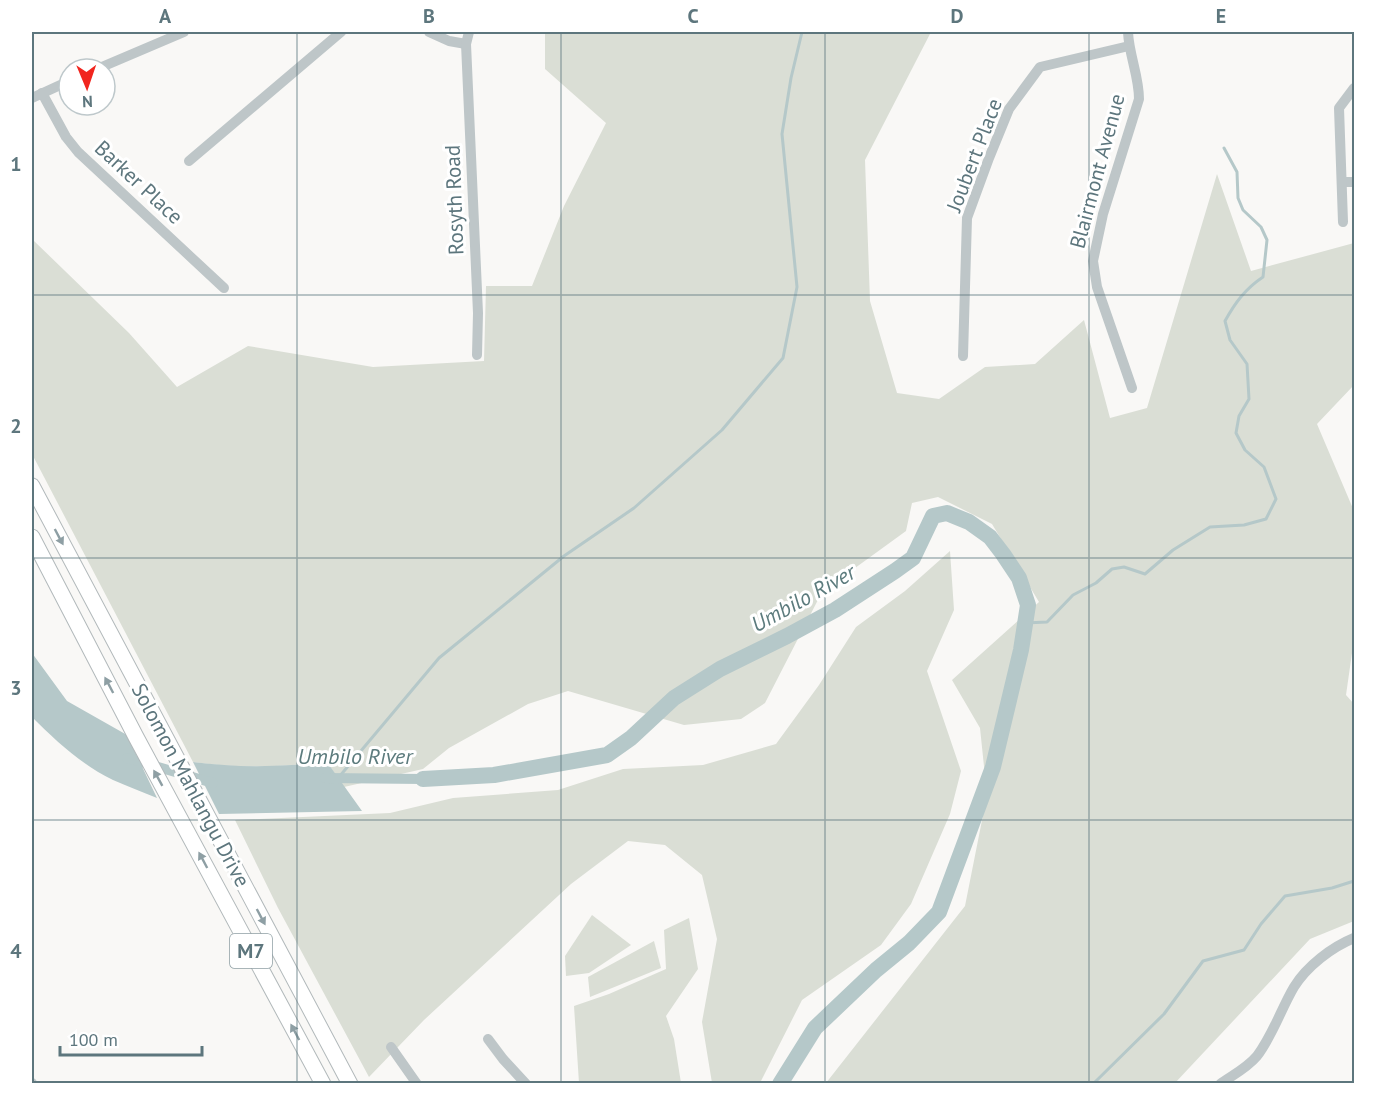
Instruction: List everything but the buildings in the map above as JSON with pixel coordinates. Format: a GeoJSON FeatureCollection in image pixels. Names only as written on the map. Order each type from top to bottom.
{"type":"FeatureCollection","features":[{"type":"Feature","properties":{"kind":"highway","name":"Solomon Mahlangu Drive"},"geometry":{"type":"LineString","coordinates":[[32,486],[350,1083]]}},
{"type":"Feature","properties":{"kind":"highway","name":"Solomon Mahlangu Drive"},"geometry":{"type":"LineString","coordinates":[[32,537],[136,737],[323,1083]]}},
{"type":"Feature","properties":{"kind":"street"},"geometry":{"type":"LineString","coordinates":[[117,60],[184,32]]}},
{"type":"Feature","properties":{"kind":"street"},"geometry":{"type":"LineString","coordinates":[[189,161],[341,32]]}},
{"type":"Feature","properties":{"kind":"street"},"geometry":{"type":"LineString","coordinates":[[429,32],[450,41],[466,44]]}},
{"type":"Feature","properties":{"kind":"street","name":"Rosyth Road"},"geometry":{"type":"LineString","coordinates":[[469,32],[466,44],[478,313],[477,355]]}},
{"type":"Feature","properties":{"kind":"street","name":"Blairmont Avenue"},"geometry":{"type":"LineString","coordinates":[[1128,32],[1129,46],[1138,80],[1139,99],[1103,214],[1093,261],[1097,287],[1132,387]]}},
{"type":"Feature","properties":{"kind":"street","name":"Joubert Place"},"geometry":{"type":"LineString","coordinates":[[963,356],[967,218],[1009,109],[1040,67],[1129,46]]}},
{"type":"Feature","properties":{"kind":"street"},"geometry":{"type":"LineString","coordinates":[[37,96],[57,87]]}},
{"type":"Feature","properties":{"kind":"street"},"geometry":{"type":"LineString","coordinates":[[1344,222],[1339,108],[1354,88]]}},
{"type":"Feature","properties":{"kind":"street","name":"Barker Place"},"geometry":{"type":"LineString","coordinates":[[37,96],[78,152],[224,288]]}},
{"type":"Feature","properties":{"kind":"street"},"geometry":{"type":"LineString","coordinates":[[1342,182],[1354,182]]}},
{"type":"Feature","properties":{"kind":"street"},"geometry":{"type":"LineString","coordinates":[[1220,1083],[1243,1069],[1256,1057],[1305,973],[1335,948],[1354,938]]}},
{"type":"Feature","properties":{"kind":"street"},"geometry":{"type":"LineString","coordinates":[[488,1040],[502,1059],[526,1083]]}},
{"type":"Feature","properties":{"kind":"street"},"geometry":{"type":"LineString","coordinates":[[391,1047],[417,1083]]}},
{"type":"Feature","properties":{"kind":"shaded area"},"geometry":{"type":"Polygon","coordinates":[[[545,32],[931,32],[865,160],[870,301],[897,393],[939,399],[985,367],[1035,364],[1084,320],[1110,418],[1147,408],[1217,174],[1251,271],[1354,243],[1354,385],[1317,424],[1354,511],[1354,645],[1346,695],[1354,704],[1354,921],[1310,939],[1175,1083],[826,1083],[965,906],[987,795],[980,728],[952,680],[1039,602],[992,524],[938,497],[912,503],[906,531],[822,592],[765,703],[741,719],[684,725],[568,691],[528,704],[449,748],[423,769],[344,787],[327,762],[227,766],[193,762],[32,454],[32,239],[129,333],[177,387],[248,346],[373,367],[484,361],[486,286],[532,286],[564,206],[606,123],[545,69],[545,32]]]}},
{"type":"Feature","properties":{"kind":"shaded area"},"geometry":{"type":"Polygon","coordinates":[[[950,551],[954,610],[927,671],[961,771],[950,814],[911,904],[881,945],[802,1000],[760,1083],[712,1083],[702,1022],[717,939],[702,875],[665,845],[628,841],[571,884],[424,1020],[369,1077],[278,908],[235,820],[390,813],[453,798],[558,790],[623,769],[703,765],[776,744],[819,685],[856,627],[905,591],[950,551]]]}},
{"type":"Feature","properties":{"kind":"shaded area"},"geometry":{"type":"Polygon","coordinates":[[[32,653],[67,701],[127,735],[157,798],[113,780],[80,760],[32,717],[32,653]]]}},
{"type":"Feature","properties":{"kind":"shaded area"},"geometry":{"type":"Polygon","coordinates":[[[193,762],[260,766],[327,762],[362,811],[219,814],[193,762]]]}},
{"type":"Feature","properties":{"kind":"shaded area"},"geometry":{"type":"Polygon","coordinates":[[[592,915],[631,945],[589,973],[566,976],[565,956],[592,915]]]}},
{"type":"Feature","properties":{"kind":"shaded area"},"geometry":{"type":"Polygon","coordinates":[[[689,918],[698,969],[666,1016],[674,1039],[681,1083],[579,1083],[574,1006],[609,994],[666,969],[664,930],[689,918]]]}},
{"type":"Feature","properties":{"kind":"shaded area"},"geometry":{"type":"Polygon","coordinates":[[[654,941],[661,968],[590,997],[588,977],[654,941]]]}},
{"type":"Feature","properties":{"kind":"waterway"},"geometry":{"type":"LineString","coordinates":[[339,777],[439,658],[564,556],[634,508],[722,430],[783,358],[797,287],[782,134],[791,78],[802,32]]}},
{"type":"Feature","properties":{"kind":"waterway"},"geometry":{"type":"LineString","coordinates":[[1025,623],[1047,622],[1073,595],[1096,583],[1112,569],[1124,567],[1145,574],[1173,550],[1210,527],[1244,525],[1266,519],[1276,499],[1264,467],[1245,450],[1236,433],[1239,416],[1249,399],[1247,364],[1230,340],[1225,321],[1241,297],[1263,277],[1267,240],[1261,227],[1243,210],[1238,198],[1237,172],[1224,148]]}},
{"type":"Feature","properties":{"kind":"waterway","name":"Umbilo River"},"geometry":{"type":"LineString","coordinates":[[423,779],[494,775],[607,755],[631,738],[674,698],[720,669],[835,610],[913,558],[933,516],[947,513],[969,522],[990,537],[1019,578],[1028,605],[1021,650],[993,767],[939,912],[909,943],[876,970],[815,1028],[780,1084]]}},
{"type":"Feature","properties":{"kind":"waterway","name":"Umbilo River"},"geometry":{"type":"LineString","coordinates":[[127,758],[213,783]]}},
{"type":"Feature","properties":{"kind":"waterway","name":"Umbilo River"},"geometry":{"type":"LineString","coordinates":[[325,778],[423,779]]}},
{"type":"Feature","properties":{"kind":"waterway"},"geometry":{"type":"LineString","coordinates":[[1093,1084],[1164,1014],[1203,961],[1244,950],[1261,924],[1285,896],[1332,888],[1354,881]]}}]}
